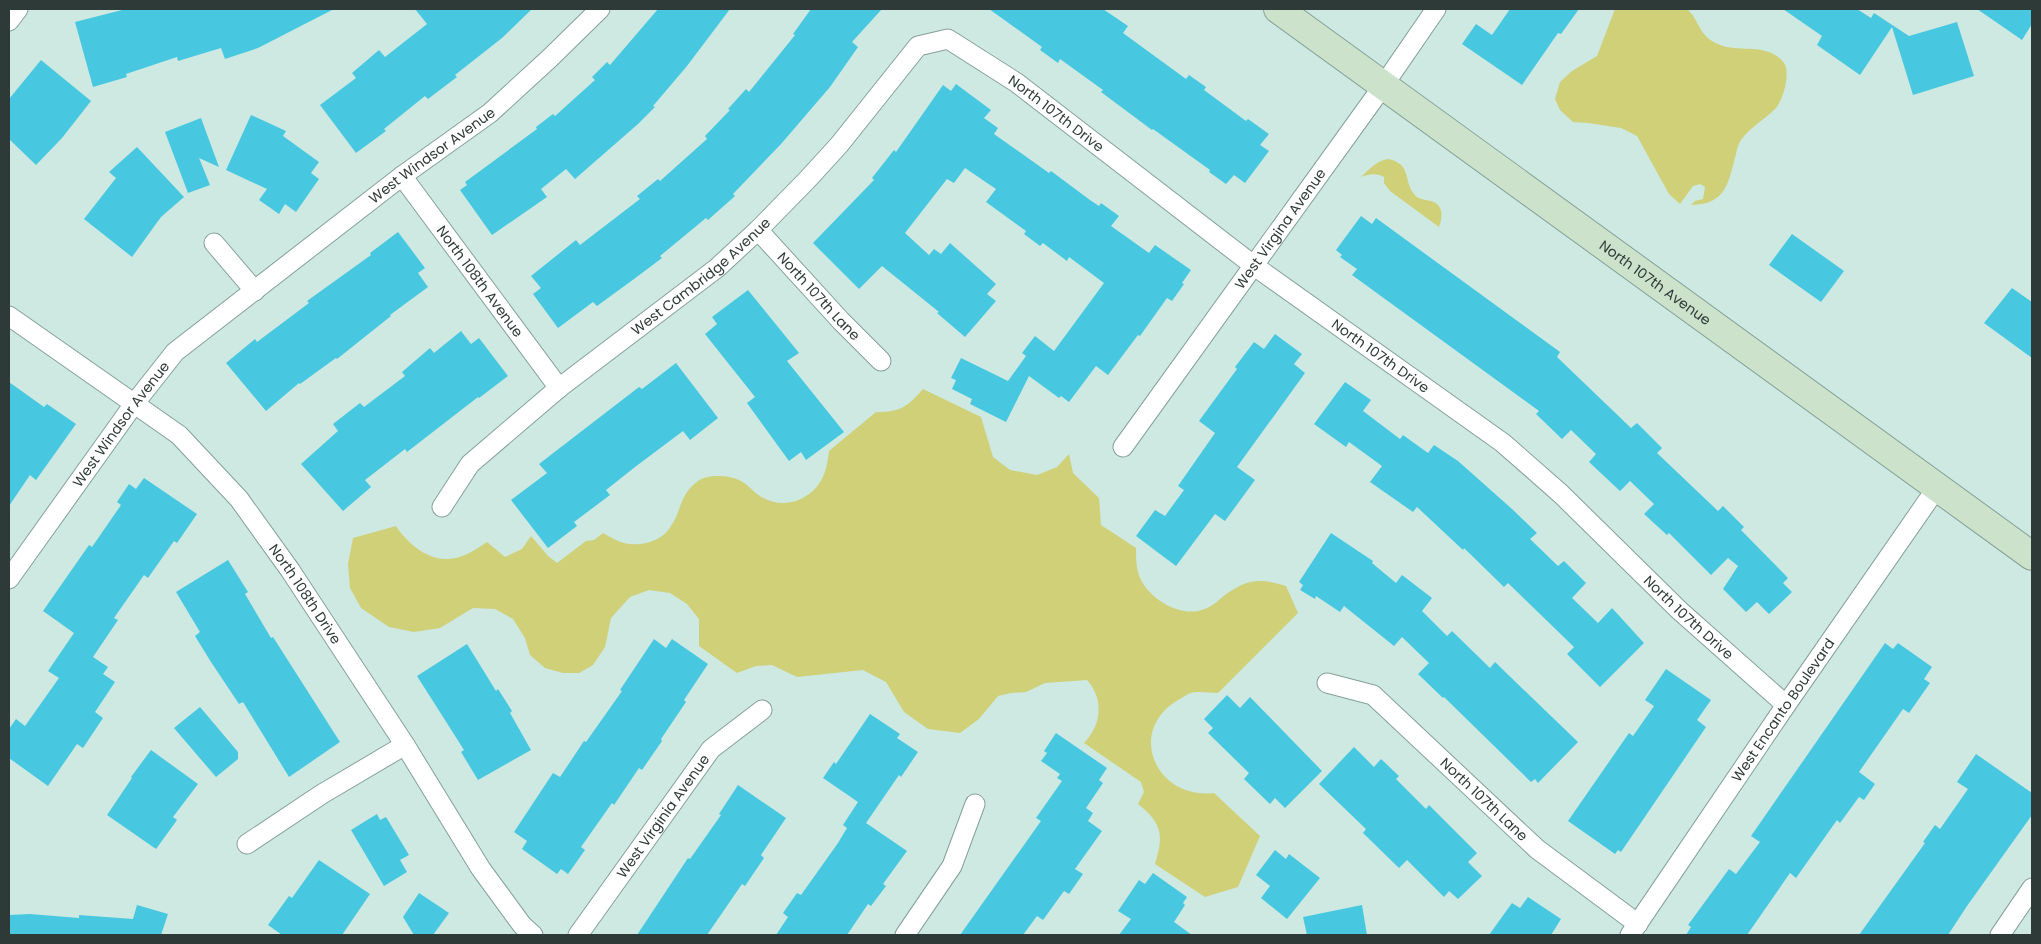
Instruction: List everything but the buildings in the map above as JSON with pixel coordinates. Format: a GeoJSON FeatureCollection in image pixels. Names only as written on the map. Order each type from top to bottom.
{"type":"FeatureCollection","features":[{"type":"Feature","properties":{"kind":"main road","name":"North 107th Avenue"},"geometry":{"type":"LineString","coordinates":[[1278,9],[2032,556]]}},
{"type":"Feature","properties":{"kind":"street"},"geometry":{"type":"LineString","coordinates":[[9,21],[18,9]]}},
{"type":"Feature","properties":{"kind":"street","name":"West Windsor Avenue"},"geometry":{"type":"LineString","coordinates":[[9,579],[134,404],[175,352],[402,176],[490,112],[550,58],[600,9]]}},
{"type":"Feature","properties":{"kind":"street","name":"West Virgina Avenue"},"geometry":{"type":"LineString","coordinates":[[1123,447],[1383,86],[1436,9]]}},
{"type":"Feature","properties":{"kind":"street","name":"West Cambridge Avenue"},"geometry":{"type":"LineString","coordinates":[[442,508],[470,464],[559,388],[717,268],[758,230],[839,145],[918,46],[948,38]]}},
{"type":"Feature","properties":{"kind":"street","name":"North 107th Drive"},"geometry":{"type":"LineString","coordinates":[[948,38],[1017,82],[1253,265],[1503,444],[1561,494],[1680,611],[1786,705]]}},
{"type":"Feature","properties":{"kind":"street","name":"North 108th Avenue"},"geometry":{"type":"LineString","coordinates":[[402,176],[559,388]]}},
{"type":"Feature","properties":{"kind":"street","name":"North 107th Lane"},"geometry":{"type":"LineString","coordinates":[[758,230],[841,321],[881,361]]}},
{"type":"Feature","properties":{"kind":"street"},"geometry":{"type":"LineString","coordinates":[[214,244],[255,291]]}},
{"type":"Feature","properties":{"kind":"street","name":"North 108th Drive"},"geometry":{"type":"LineString","coordinates":[[9,316],[179,436],[239,499],[290,570],[405,745],[481,869],[522,925],[533,935]]}},
{"type":"Feature","properties":{"kind":"street","name":"West Encanto Boulevard"},"geometry":{"type":"LineString","coordinates":[[1634,930],[1786,705],[1938,486]]}},
{"type":"Feature","properties":{"kind":"street","name":"North 107th Lane"},"geometry":{"type":"LineString","coordinates":[[1327,682],[1373,695],[1538,849],[1634,930]]}},
{"type":"Feature","properties":{"kind":"street","name":"West Virginia Avenue"},"geometry":{"type":"LineString","coordinates":[[578,935],[711,749],[762,710]]}},
{"type":"Feature","properties":{"kind":"street"},"geometry":{"type":"LineString","coordinates":[[247,844],[322,794],[405,745]]}},
{"type":"Feature","properties":{"kind":"street"},"geometry":{"type":"LineString","coordinates":[[905,935],[952,866],[975,804]]}},
{"type":"Feature","properties":{"kind":"street"},"geometry":{"type":"LineString","coordinates":[[2000,935],[2032,888]]}},
{"type":"Feature","properties":{"kind":"shaded area"},"geometry":{"type":"Polygon","coordinates":[[[1615,9],[1687,9],[1704,34],[1715,42],[1731,48],[1763,50],[1778,57],[1784,63],[1787,73],[1781,100],[1775,109],[1741,140],[1728,183],[1719,196],[1712,201],[1691,205],[1695,201],[1703,199],[1705,187],[1700,184],[1693,186],[1680,204],[1669,194],[1637,136],[1621,128],[1573,122],[1560,110],[1555,99],[1560,82],[1572,71],[1597,56],[1615,9]]]}},
{"type":"Feature","properties":{"kind":"shaded area"},"geometry":{"type":"Polygon","coordinates":[[[1388,159],[1396,161],[1401,165],[1406,173],[1411,189],[1417,197],[1435,202],[1438,205],[1441,213],[1439,227],[1390,191],[1384,183],[1384,177],[1373,174],[1361,177],[1377,163],[1388,159]]]}},
{"type":"Feature","properties":{"kind":"shaded area"},"geometry":{"type":"Polygon","coordinates":[[[923,389],[981,417],[993,457],[1010,470],[1037,475],[1057,467],[1069,454],[1073,473],[1099,498],[1101,525],[1136,548],[1137,567],[1140,578],[1151,594],[1168,606],[1178,610],[1198,611],[1210,607],[1225,595],[1247,583],[1262,581],[1286,586],[1298,613],[1218,693],[1197,692],[1186,695],[1162,713],[1153,729],[1151,745],[1155,761],[1164,775],[1177,786],[1194,792],[1214,793],[1260,836],[1238,887],[1205,897],[1155,864],[1160,845],[1159,830],[1152,817],[1138,804],[1144,792],[1141,782],[1084,743],[1094,728],[1099,712],[1096,695],[1087,680],[1045,683],[1026,692],[998,696],[979,719],[960,733],[928,729],[904,712],[886,682],[863,670],[797,677],[772,665],[756,666],[737,673],[699,646],[699,619],[687,604],[670,593],[649,590],[630,597],[611,618],[605,647],[593,665],[579,673],[563,673],[545,668],[530,655],[525,638],[513,619],[495,609],[473,608],[440,628],[414,632],[389,627],[361,608],[350,588],[348,564],[353,538],[396,526],[411,544],[432,557],[439,559],[453,559],[463,556],[487,542],[505,557],[522,549],[531,536],[548,556],[557,563],[586,541],[594,540],[603,533],[630,544],[644,544],[662,536],[675,520],[687,492],[698,481],[707,477],[724,476],[734,478],[745,483],[760,496],[779,503],[803,498],[814,490],[821,480],[826,469],[829,451],[876,412],[892,411],[903,407],[923,389]]]}}]}
